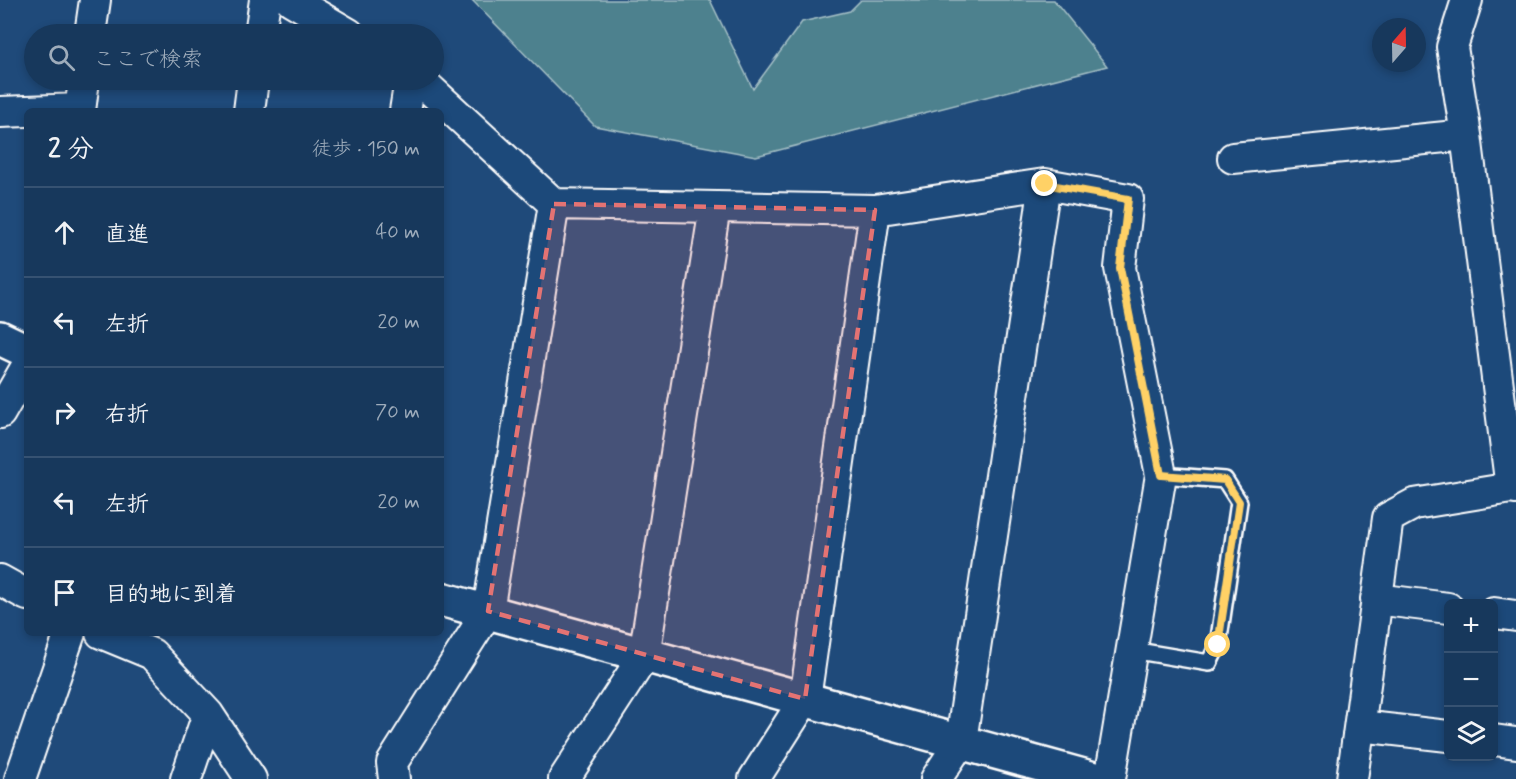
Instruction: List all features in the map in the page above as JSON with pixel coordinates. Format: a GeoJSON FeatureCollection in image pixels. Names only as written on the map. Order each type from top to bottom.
{"type":"FeatureCollection","features":[{"type":"Feature","properties":{"kind":"street"},"geometry":{"type":"LineString","coordinates":[[91,24],[94,0]]}},
{"type":"Feature","properties":{"kind":"street"},"geometry":{"type":"LineString","coordinates":[[261,24],[265,0]]}},
{"type":"Feature","properties":{"kind":"street"},"geometry":{"type":"LineString","coordinates":[[291,0],[332,24]]}},
{"type":"Feature","properties":{"kind":"street"},"geometry":{"type":"LineString","coordinates":[[1352,779],[1388,519],[1414,504],[1513,488],[1466,135],[1452,47],[1467,0]]}},
{"type":"Feature","properties":{"kind":"street"},"geometry":{"type":"LineString","coordinates":[[80,108],[83,90]]}},
{"type":"Feature","properties":{"kind":"street"},"geometry":{"type":"LineString","coordinates":[[249,108],[252,90]]}},
{"type":"Feature","properties":{"kind":"street"},"geometry":{"type":"LineString","coordinates":[[405,108],[408,90]]}},
{"type":"Feature","properties":{"kind":"street"},"geometry":{"type":"LineString","coordinates":[[431,90],[554,204],[874,210],[1045,184],[1128,199],[1120,268],[1161,475],[1110,779]]}},
{"type":"Feature","properties":{"kind":"street"},"geometry":{"type":"LineString","coordinates":[[0,112],[24,111]]}},
{"type":"Feature","properties":{"kind":"street"},"geometry":{"type":"LineString","coordinates":[[1233,158],[1466,135]]}},
{"type":"Feature","properties":{"kind":"street"},"geometry":{"type":"LineString","coordinates":[[936,779],[961,741],[1045,184]]}},
{"type":"Feature","properties":{"kind":"street"},"geometry":{"type":"LineString","coordinates":[[394,779],[392,763],[488,611],[554,204]]}},
{"type":"Feature","properties":{"kind":"street"},"geometry":{"type":"LineString","coordinates":[[564,779],[644,656],[715,207]]}},
{"type":"Feature","properties":{"kind":"street"},"geometry":{"type":"LineString","coordinates":[[754,779],[805,699],[874,210]]}},
{"type":"Feature","properties":{"kind":"street"},"geometry":{"type":"LineString","coordinates":[[0,338],[24,350]]}},
{"type":"Feature","properties":{"kind":"street"},"geometry":{"type":"LineString","coordinates":[[0,413],[24,371]]}},
{"type":"Feature","properties":{"kind":"street"},"geometry":{"type":"LineString","coordinates":[[0,580],[24,593]]}},
{"type":"Feature","properties":{"kind":"street"},"geometry":{"type":"LineString","coordinates":[[1376,599],[1444,607]]}},
{"type":"Feature","properties":{"kind":"street"},"geometry":{"type":"LineString","coordinates":[[444,600],[1094,779]]}},
{"type":"Feature","properties":{"kind":"street"},"geometry":{"type":"LineString","coordinates":[[1498,614],[1516,616]]}},
{"type":"Feature","properties":{"kind":"street"},"geometry":{"type":"LineString","coordinates":[[20,779],[69,636]]}},
{"type":"Feature","properties":{"kind":"street"},"geometry":{"type":"LineString","coordinates":[[108,636],[152,654],[208,714],[251,779]]}},
{"type":"Feature","properties":{"kind":"street"},"geometry":{"type":"LineString","coordinates":[[186,779],[208,714]]}},
{"type":"Feature","properties":{"kind":"street"},"geometry":{"type":"LineString","coordinates":[[1359,726],[1444,735]]}},
{"type":"Feature","properties":{"kind":"street"},"geometry":{"type":"LineString","coordinates":[[1498,741],[1516,743]]}},
{"type":"Feature","properties":{"kind":"lane"},"geometry":{"type":"LineString","coordinates":[[1132,650],[1209,663],[1218,645],[1239,502],[1225,480],[1161,475]]}},
{"type":"Feature","properties":{"kind":"highlighted area"},"geometry":{"type":"Polygon","coordinates":[[[554,204],[875,210],[805,699],[488,611],[554,204]]]}},
{"type":"Feature","properties":{"kind":"green space"},"geometry":{"type":"Polygon","coordinates":[[[472,0],[710,0],[753,89],[802,22],[850,11],[861,0],[1054,0],[1107,66],[756,156],[595,126],[472,0]]]}},
{"type":"Feature","properties":{"kind":"route"},"geometry":{"type":"LineString","coordinates":[[1045,184],[1128,199],[1120,268],[1161,475],[1225,480],[1239,502],[1218,645]]}}]}
